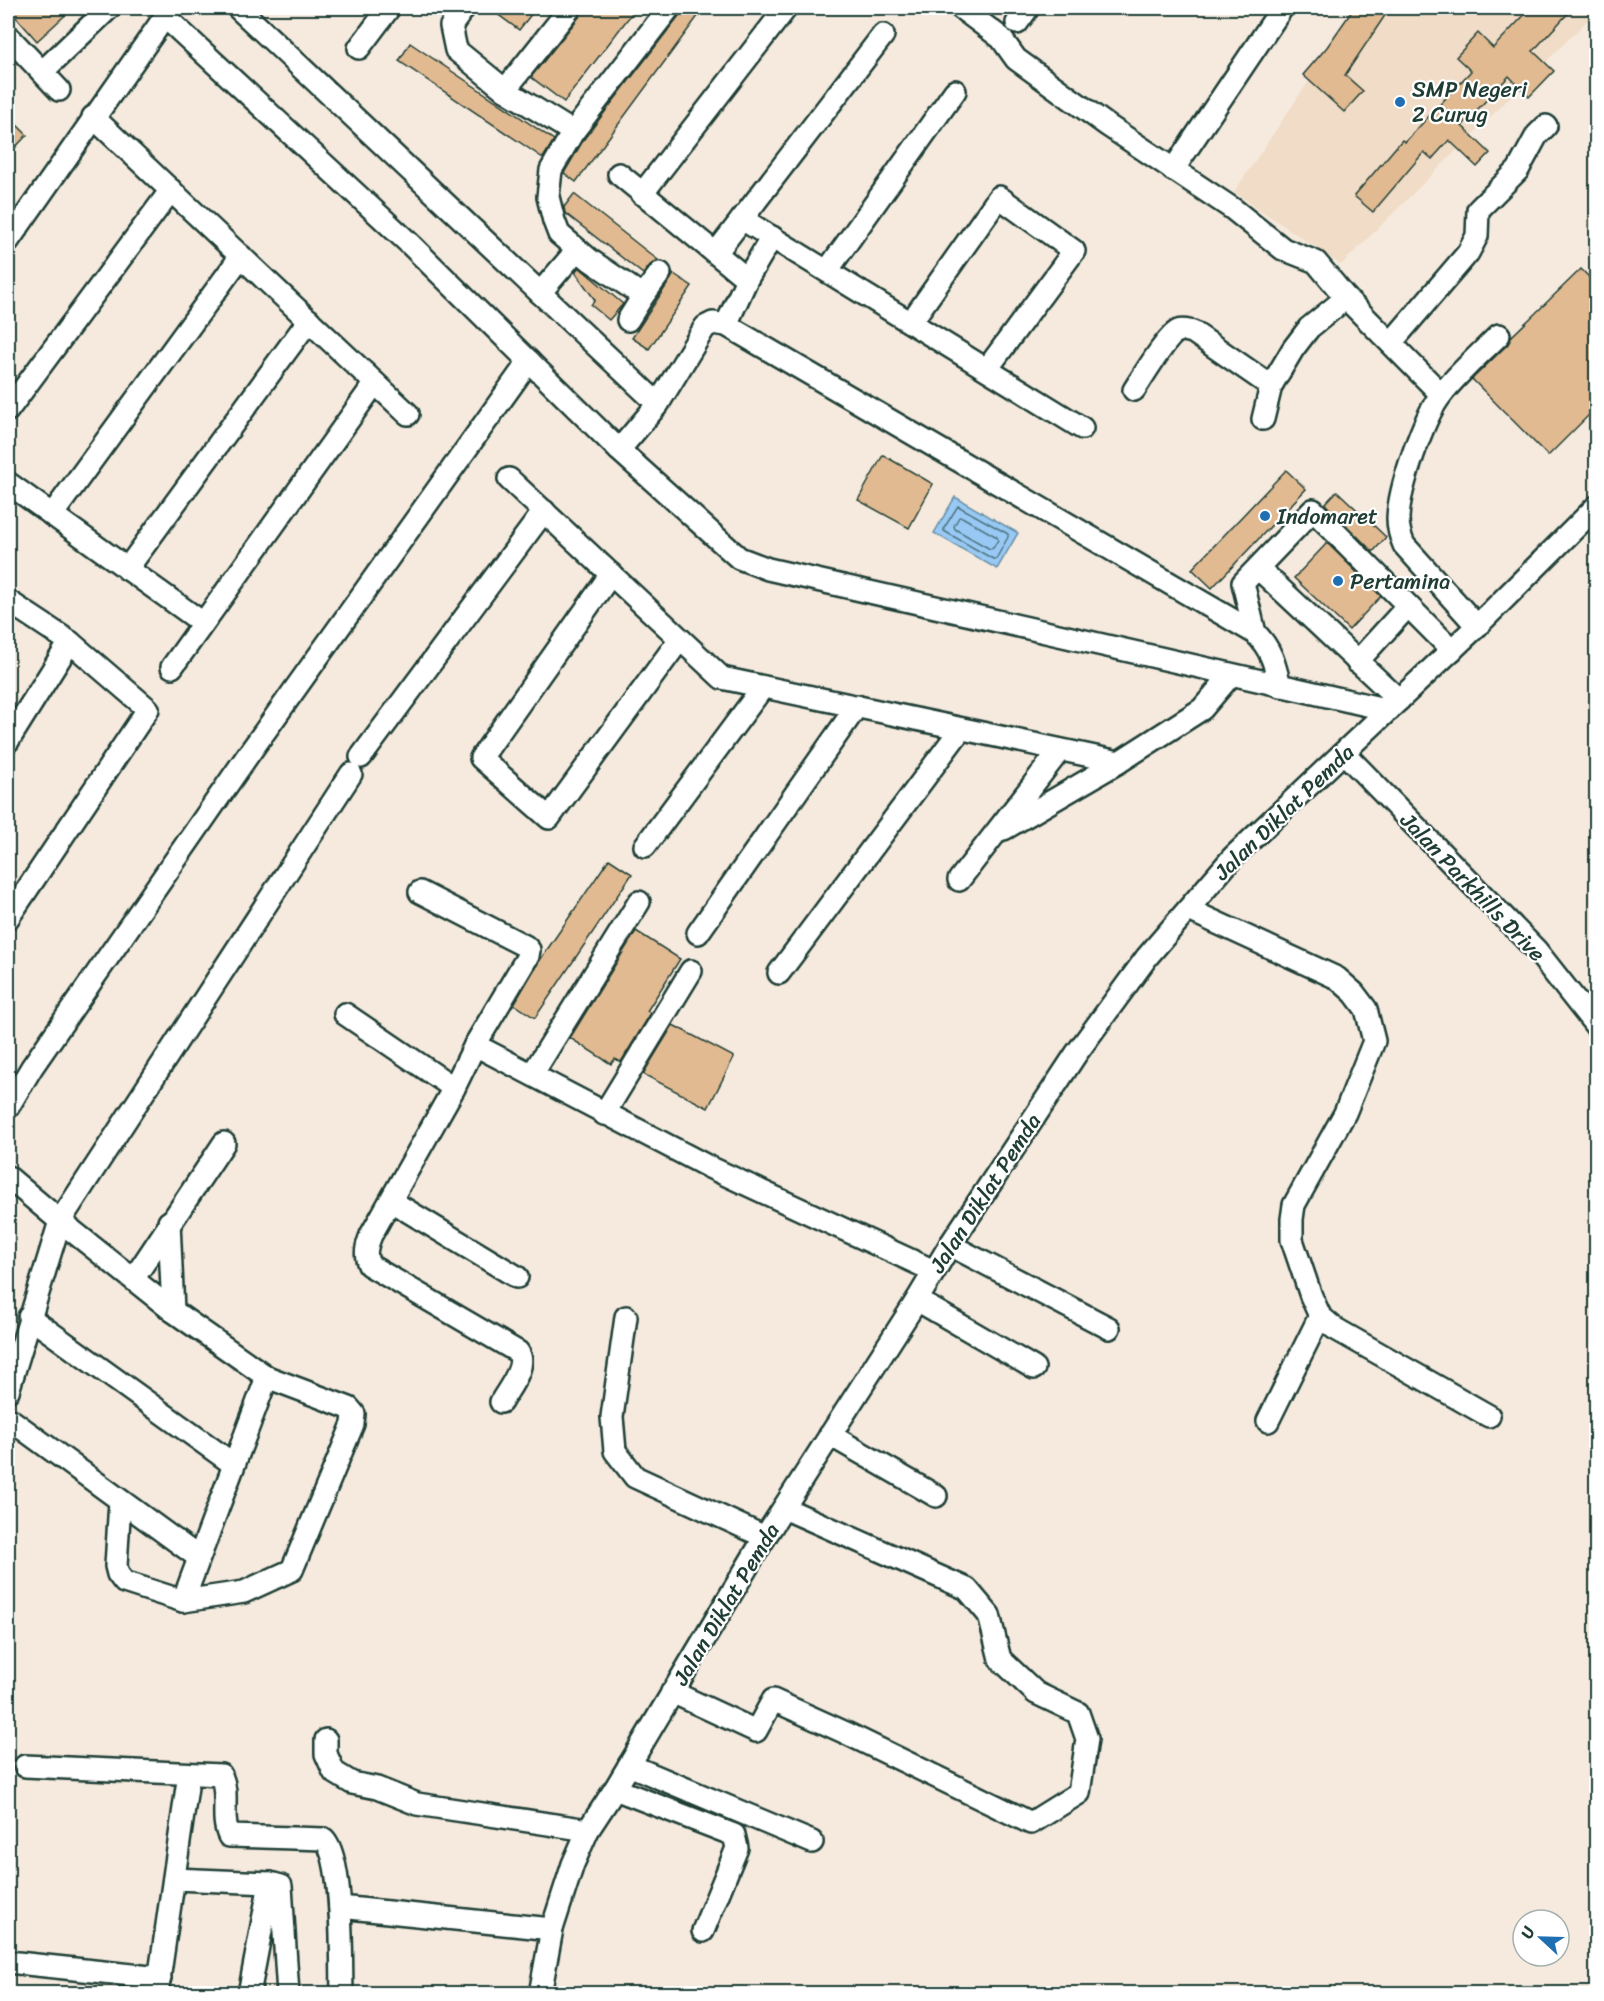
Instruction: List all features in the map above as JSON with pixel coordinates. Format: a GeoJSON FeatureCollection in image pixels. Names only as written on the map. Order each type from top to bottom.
{"type":"FeatureCollection","features":[{"type":"Feature","properties":{"kind":"street"},"geometry":{"type":"LineString","coordinates":[[42,72],[109,8]]}},
{"type":"Feature","properties":{"kind":"street"},"geometry":{"type":"LineString","coordinates":[[238,8],[540,293],[655,408]]}},
{"type":"Feature","properties":{"kind":"street"},"geometry":{"type":"LineString","coordinates":[[359,48],[386,8]]}},
{"type":"Feature","properties":{"kind":"street"},"geometry":{"type":"LineString","coordinates":[[464,8],[451,26],[456,50],[505,90],[573,132]]}},
{"type":"Feature","properties":{"kind":"street"},"geometry":{"type":"LineString","coordinates":[[505,90],[570,8]]}},
{"type":"Feature","properties":{"kind":"street"},"geometry":{"type":"LineString","coordinates":[[643,296],[577,250],[559,234],[548,197],[550,170],[573,132],[669,8]]}},
{"type":"Feature","properties":{"kind":"street"},"geometry":{"type":"LineString","coordinates":[[642,194],[786,8]]}},
{"type":"Feature","properties":{"kind":"street"},"geometry":{"type":"LineString","coordinates":[[961,8],[1001,38],[1016,59],[1107,125],[1233,209],[1283,249],[1316,262],[1346,298],[1442,394]]}},
{"type":"Feature","properties":{"kind":"street"},"geometry":{"type":"LineString","coordinates":[[1173,170],[1282,8]]}},
{"type":"Feature","properties":{"kind":"street"},"geometry":{"type":"LineString","coordinates":[[8,241],[167,12],[529,361],[623,445],[739,558],[768,569],[1280,686],[1394,705]]}},
{"type":"Feature","properties":{"kind":"street"},"geometry":{"type":"LineString","coordinates":[[716,253],[883,35]]}},
{"type":"Feature","properties":{"kind":"street"},"geometry":{"type":"LineString","coordinates":[[10,45],[59,90]]}},
{"type":"Feature","properties":{"kind":"street"},"geometry":{"type":"LineString","coordinates":[[827,271],[955,91]]}},
{"type":"Feature","properties":{"kind":"street"},"geometry":{"type":"LineString","coordinates":[[93,117],[408,414]]}},
{"type":"Feature","properties":{"kind":"street"},"geometry":{"type":"LineString","coordinates":[[1391,343],[1468,253],[1477,236],[1478,210],[1518,170],[1537,135],[1546,126]]}},
{"type":"Feature","properties":{"kind":"street"},"geometry":{"type":"LineString","coordinates":[[619,174],[747,279]]}},
{"type":"Feature","properties":{"kind":"street"},"geometry":{"type":"LineString","coordinates":[[8,410],[171,190]]}},
{"type":"Feature","properties":{"kind":"street"},"geometry":{"type":"LineString","coordinates":[[911,322],[999,197],[1074,251],[987,369]]}},
{"type":"Feature","properties":{"kind":"street"},"geometry":{"type":"LineString","coordinates":[[742,219],[1082,428]]}},
{"type":"Feature","properties":{"kind":"street"},"geometry":{"type":"LineString","coordinates":[[726,325],[747,279],[772,237]]}},
{"type":"Feature","properties":{"kind":"street"},"geometry":{"type":"LineString","coordinates":[[540,293],[577,250]]}},
{"type":"Feature","properties":{"kind":"street"},"geometry":{"type":"LineString","coordinates":[[52,515],[241,256]]}},
{"type":"Feature","properties":{"kind":"street"},"geometry":{"type":"LineString","coordinates":[[628,320],[660,273]]}},
{"type":"Feature","properties":{"kind":"street"},"geometry":{"type":"LineString","coordinates":[[1263,419],[1271,386],[1293,349],[1309,328],[1346,298]]}},
{"type":"Feature","properties":{"kind":"street"},"geometry":{"type":"LineString","coordinates":[[127,569],[309,320]]}},
{"type":"Feature","properties":{"kind":"street"},"geometry":{"type":"LineString","coordinates":[[623,445],[655,408],[705,327],[713,323],[726,325],[1255,633],[1265,643],[1273,657],[1280,686]]}},
{"type":"Feature","properties":{"kind":"street"},"geometry":{"type":"LineString","coordinates":[[1134,390],[1166,344],[1177,332],[1185,330],[1193,332],[1271,386]]}},
{"type":"Feature","properties":{"kind":"street"},"geometry":{"type":"LineString","coordinates":[[1478,626],[1404,545],[1399,533],[1398,519],[1405,481],[1430,412],[1442,394],[1499,335]]}},
{"type":"Feature","properties":{"kind":"street"},"geometry":{"type":"LineString","coordinates":[[8,1107],[39,1057],[248,755],[529,361]]}},
{"type":"Feature","properties":{"kind":"street"},"geometry":{"type":"LineString","coordinates":[[172,667],[375,383]]}},
{"type":"Feature","properties":{"kind":"street"},"geometry":{"type":"LineString","coordinates":[[509,479],[722,678],[1119,762]]}},
{"type":"Feature","properties":{"kind":"street"},"geometry":{"type":"LineString","coordinates":[[8,483],[203,623]]}},
{"type":"Feature","properties":{"kind":"street","name":"Jalan Diklat Pemda"},"geometry":{"type":"LineString","coordinates":[[540,1994],[552,1929],[573,1864],[588,1830],[615,1789],[765,1537],[950,1245],[1076,1054],[1147,957],[1233,857],[1478,626],[1596,507]]}},
{"type":"Feature","properties":{"kind":"street"},"geometry":{"type":"LineString","coordinates":[[1255,633],[1243,583],[1313,510],[1452,650]]}},
{"type":"Feature","properties":{"kind":"street"},"geometry":{"type":"LineString","coordinates":[[8,1390],[60,1221],[356,766],[544,511]]}},
{"type":"Feature","properties":{"kind":"street"},"geometry":{"type":"LineString","coordinates":[[1258,568],[1357,662],[1394,705]]}},
{"type":"Feature","properties":{"kind":"street"},"geometry":{"type":"LineString","coordinates":[[611,574],[481,759],[549,818],[680,639]]}},
{"type":"Feature","properties":{"kind":"street"},"geometry":{"type":"LineString","coordinates":[[8,601],[70,642],[148,709],[8,918]]}},
{"type":"Feature","properties":{"kind":"street"},"geometry":{"type":"LineString","coordinates":[[1357,662],[1408,606]]}},
{"type":"Feature","properties":{"kind":"street"},"geometry":{"type":"LineString","coordinates":[[8,741],[70,642]]}},
{"type":"Feature","properties":{"kind":"street"},"geometry":{"type":"LineString","coordinates":[[993,836],[1119,762],[1202,709],[1231,675]]}},
{"type":"Feature","properties":{"kind":"street"},"geometry":{"type":"LineString","coordinates":[[645,846],[763,687]]}},
{"type":"Feature","properties":{"kind":"street"},"geometry":{"type":"LineString","coordinates":[[698,933],[857,706]]}},
{"type":"Feature","properties":{"kind":"street"},"geometry":{"type":"LineString","coordinates":[[779,973],[961,729]]}},
{"type":"Feature","properties":{"kind":"street"},"geometry":{"type":"LineString","coordinates":[[959,880],[1060,750]]}},
{"type":"Feature","properties":{"kind":"street","name":"Jalan Parkhills Drive"},"geometry":{"type":"LineString","coordinates":[[1344,753],[1536,950],[1596,1026]]}},
{"type":"Feature","properties":{"kind":"street"},"geometry":{"type":"LineString","coordinates":[[420,892],[529,950],[528,956],[475,1045],[454,1088],[367,1246],[367,1260],[369,1265],[518,1352],[521,1356],[521,1365],[501,1402]]}},
{"type":"Feature","properties":{"kind":"street"},"geometry":{"type":"LineString","coordinates":[[533,1073],[639,902]]}},
{"type":"Feature","properties":{"kind":"street"},"geometry":{"type":"LineString","coordinates":[[1189,910],[1337,978],[1354,993],[1366,1010],[1374,1041],[1346,1113],[1294,1205],[1292,1240],[1320,1316],[1334,1328],[1488,1416]]}},
{"type":"Feature","properties":{"kind":"street"},"geometry":{"type":"LineString","coordinates":[[604,1114],[691,971]]}},
{"type":"Feature","properties":{"kind":"street"},"geometry":{"type":"LineString","coordinates":[[345,1014],[454,1088]]}},
{"type":"Feature","properties":{"kind":"street"},"geometry":{"type":"LineString","coordinates":[[475,1045],[533,1073],[604,1114],[707,1166],[934,1271]]}},
{"type":"Feature","properties":{"kind":"street"},"geometry":{"type":"LineString","coordinates":[[134,1278],[224,1143]]}},
{"type":"Feature","properties":{"kind":"street"},"geometry":{"type":"LineString","coordinates":[[8,1178],[173,1311],[267,1377],[349,1408],[354,1414],[353,1424],[292,1570],[244,1592],[183,1601],[124,1582],[116,1566],[120,1501]]}},
{"type":"Feature","properties":{"kind":"street"},"geometry":{"type":"LineString","coordinates":[[391,1201],[517,1277]]}},
{"type":"Feature","properties":{"kind":"street"},"geometry":{"type":"LineString","coordinates":[[170,1222],[173,1311]]}},
{"type":"Feature","properties":{"kind":"street"},"geometry":{"type":"LineString","coordinates":[[950,1245],[1108,1328]]}},
{"type":"Feature","properties":{"kind":"street"},"geometry":{"type":"LineString","coordinates":[[917,1300],[1034,1368]]}},
{"type":"Feature","properties":{"kind":"street"},"geometry":{"type":"LineString","coordinates":[[1268,1421],[1320,1316]]}},
{"type":"Feature","properties":{"kind":"street"},"geometry":{"type":"LineString","coordinates":[[29,1317],[233,1464]]}},
{"type":"Feature","properties":{"kind":"street"},"geometry":{"type":"LineString","coordinates":[[626,1317],[612,1417],[615,1451],[635,1477],[765,1537]]}},
{"type":"Feature","properties":{"kind":"street"},"geometry":{"type":"LineString","coordinates":[[183,1601],[267,1377]]}},
{"type":"Feature","properties":{"kind":"street"},"geometry":{"type":"LineString","coordinates":[[8,1418],[198,1557]]}},
{"type":"Feature","properties":{"kind":"street"},"geometry":{"type":"LineString","coordinates":[[830,1436],[936,1496]]}},
{"type":"Feature","properties":{"kind":"street"},"geometry":{"type":"LineString","coordinates":[[672,1692],[756,1731],[773,1700],[1031,1823],[1079,1793],[1087,1739],[1078,1713],[1036,1693],[1000,1659],[989,1615],[967,1589],[784,1508]]}},
{"type":"Feature","properties":{"kind":"street"},"geometry":{"type":"LineString","coordinates":[[326,1740],[327,1754],[334,1772],[352,1783],[377,1788],[417,1804],[588,1830]]}},
{"type":"Feature","properties":{"kind":"street"},"geometry":{"type":"LineString","coordinates":[[629,1765],[812,1842]]}},
{"type":"Feature","properties":{"kind":"street"},"geometry":{"type":"LineString","coordinates":[[25,1767],[221,1775],[226,1786],[226,1828],[229,1836],[324,1839],[332,1849],[340,1907],[342,1994]]}},
{"type":"Feature","properties":{"kind":"street"},"geometry":{"type":"LineString","coordinates":[[8,1962],[159,1986],[187,1787]]}},
{"type":"Feature","properties":{"kind":"street"},"geometry":{"type":"LineString","coordinates":[[615,1789],[734,1835],[737,1848],[703,1931]]}},
{"type":"Feature","properties":{"kind":"street"},"geometry":{"type":"LineString","coordinates":[[174,1879],[270,1883],[281,1886],[288,1994]]}},
{"type":"Feature","properties":{"kind":"street"},"geometry":{"type":"LineString","coordinates":[[249,1994],[270,1883]]}},
{"type":"Feature","properties":{"kind":"street"},"geometry":{"type":"LineString","coordinates":[[340,1907],[552,1929]]}},
{"type":"Feature","properties":{"kind":"shaded area","name":"SMP Negeri 2 Curug"},"geometry":{"type":"Polygon","coordinates":[[[1358,8],[1596,8],[1596,12],[1341,265],[1234,192],[1358,8]]]}},
{"type":"Feature","properties":{"kind":"water"},"geometry":{"type":"Polygon","coordinates":[[[955,497],[1018,533],[997,569],[934,533],[955,497]]]}},
{"type":"Feature","properties":{"kind":"building"},"geometry":{"type":"Polygon","coordinates":[[[8,8],[73,8],[37,41],[8,8]]]}},
{"type":"Feature","properties":{"kind":"building"},"geometry":{"type":"Polygon","coordinates":[[[489,8],[536,8],[519,30],[489,8]]]}},
{"type":"Feature","properties":{"kind":"building"},"geometry":{"type":"Polygon","coordinates":[[[582,8],[636,8],[564,102],[531,77],[580,16],[582,8]]]}},
{"type":"Feature","properties":{"kind":"building"},"geometry":{"type":"Polygon","coordinates":[[[681,8],[704,8],[576,182],[564,173],[584,139],[679,16],[681,8]]]}},
{"type":"Feature","properties":{"kind":"building"},"geometry":{"type":"Polygon","coordinates":[[[1354,8],[1390,8],[1345,75],[1363,91],[1344,112],[1303,75],[1327,47],[1354,8]]]}},
{"type":"Feature","properties":{"kind":"building"},"geometry":{"type":"Polygon","coordinates":[[[1531,8],[1573,8],[1533,51],[1554,71],[1529,97],[1509,76],[1462,126],[1490,153],[1477,167],[1449,140],[1432,159],[1424,152],[1373,212],[1354,196],[1402,140],[1405,142],[1471,71],[1456,57],[1478,33],[1493,48],[1531,8]]]}},
{"type":"Feature","properties":{"kind":"building"},"geometry":{"type":"Polygon","coordinates":[[[410,43],[554,140],[543,158],[399,61],[410,43]]]}},
{"type":"Feature","properties":{"kind":"building"},"geometry":{"type":"Polygon","coordinates":[[[8,116],[27,135],[8,155],[8,116]]]}},
{"type":"Feature","properties":{"kind":"building"},"geometry":{"type":"Polygon","coordinates":[[[574,194],[658,260],[650,265],[643,274],[565,213],[564,207],[574,194]]]}},
{"type":"Feature","properties":{"kind":"building"},"geometry":{"type":"Polygon","coordinates":[[[579,267],[623,304],[609,320],[591,305],[595,300],[575,272],[579,267]]]}},
{"type":"Feature","properties":{"kind":"building"},"geometry":{"type":"Polygon","coordinates":[[[1581,269],[1596,284],[1596,408],[1548,456],[1472,379],[1508,344],[1511,337],[1581,269]]]}},
{"type":"Feature","properties":{"kind":"building"},"geometry":{"type":"Polygon","coordinates":[[[674,274],[692,286],[649,349],[632,338],[674,274]]]}},
{"type":"Feature","properties":{"kind":"building"},"geometry":{"type":"Polygon","coordinates":[[[883,455],[933,484],[909,528],[858,500],[883,455]]]}},
{"type":"Feature","properties":{"kind":"building"},"geometry":{"type":"Polygon","coordinates":[[[1286,470],[1306,489],[1212,588],[1192,569],[1286,470]]]}},
{"type":"Feature","properties":{"kind":"building"},"geometry":{"type":"Polygon","coordinates":[[[1337,491],[1386,537],[1373,552],[1325,504],[1337,491]]]}},
{"type":"Feature","properties":{"kind":"building"},"geometry":{"type":"Polygon","coordinates":[[[1327,543],[1381,596],[1349,630],[1294,578],[1327,543]]]}},
{"type":"Feature","properties":{"kind":"building"},"geometry":{"type":"Polygon","coordinates":[[[609,859],[632,874],[535,1018],[514,1004],[538,963],[609,859]]]}},
{"type":"Feature","properties":{"kind":"building"},"geometry":{"type":"Polygon","coordinates":[[[636,931],[680,959],[647,1011],[651,1013],[621,1062],[615,1059],[611,1064],[570,1038],[636,931]]]}},
{"type":"Feature","properties":{"kind":"building"},"geometry":{"type":"Polygon","coordinates":[[[673,1025],[734,1057],[708,1108],[643,1074],[673,1025]]]}},
{"type":"Feature","properties":{"kind":"place","name":"SMP Negeri 2 Curug"},"geometry":{"type":"Point","coordinates":[1400,102]}},
{"type":"Feature","properties":{"kind":"place","name":"Indomaret"},"geometry":{"type":"Point","coordinates":[1265,516]}},
{"type":"Feature","properties":{"kind":"place","name":"Pertamina"},"geometry":{"type":"Point","coordinates":[1338,581]}}]}
